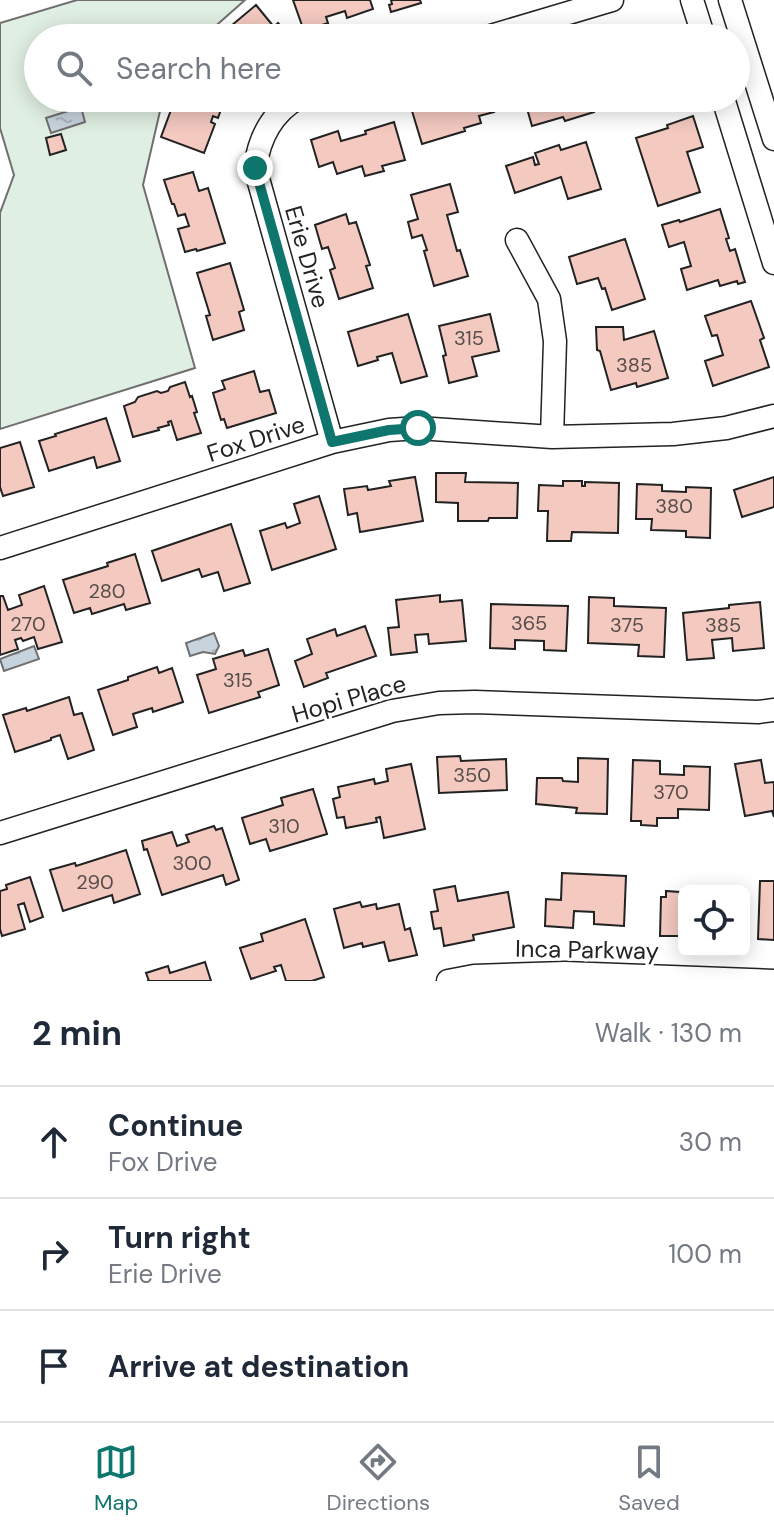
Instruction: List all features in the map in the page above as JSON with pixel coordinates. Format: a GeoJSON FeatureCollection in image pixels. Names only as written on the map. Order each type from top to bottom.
{"type":"FeatureCollection","features":[{"type":"Feature","properties":{"kind":"street"},"geometry":{"type":"LineString","coordinates":[[531,24],[612,0]]}},
{"type":"Feature","properties":{"kind":"street"},"geometry":{"type":"LineString","coordinates":[[692,0],[700,24]]}},
{"type":"Feature","properties":{"kind":"street"},"geometry":{"type":"LineString","coordinates":[[730,0],[738,24]]}},
{"type":"Feature","properties":{"kind":"street"},"geometry":{"type":"LineString","coordinates":[[750,63],[774,139]]}},
{"type":"Feature","properties":{"kind":"street","name":"Erie Drive"},"geometry":{"type":"LineString","coordinates":[[280,112],[266,129],[255,168],[332,442]]}},
{"type":"Feature","properties":{"kind":"street"},"geometry":{"type":"LineString","coordinates":[[727,112],[774,263]]}},
{"type":"Feature","properties":{"kind":"street"},"geometry":{"type":"LineString","coordinates":[[517,240],[549,299],[555,341],[552,437]]}},
{"type":"Feature","properties":{"kind":"street","name":"Fox Drive"},"geometry":{"type":"LineString","coordinates":[[0,548],[332,442],[389,430],[418,428],[552,437],[673,434],[726,428],[774,416]]}},
{"type":"Feature","properties":{"kind":"street","name":"Hopi Place"},"geometry":{"type":"LineString","coordinates":[[0,833],[392,711],[439,703],[774,710]]}},
{"type":"Feature","properties":{"kind":"street","name":"Inca Parkway"},"geometry":{"type":"LineString","coordinates":[[448,981],[474,976],[565,973],[774,981]]}},
{"type":"Feature","properties":{"kind":"green space"},"geometry":{"type":"Polygon","coordinates":[[[77,0],[245,0],[218,24],[24,24],[24,112],[160,112],[143,185],[195,368],[0,429],[0,213],[14,175],[0,128],[0,23],[77,0]]]}},
{"type":"Feature","properties":{"kind":"water"},"geometry":{"type":"Polygon","coordinates":[[[65,112],[82,112],[85,122],[51,133],[46,118],[65,112]]]}},
{"type":"Feature","properties":{"kind":"water"},"geometry":{"type":"Polygon","coordinates":[[[214,633],[219,646],[215,654],[203,652],[190,656],[186,643],[214,633]]]}},
{"type":"Feature","properties":{"kind":"water"},"geometry":{"type":"Polygon","coordinates":[[[34,646],[39,659],[4,671],[0,659],[34,646]]]}},
{"type":"Feature","properties":{"kind":"building"},"geometry":{"type":"Polygon","coordinates":[[[293,0],[370,0],[373,9],[347,18],[345,11],[326,17],[328,23],[325,24],[302,24],[293,0]]]}},
{"type":"Feature","properties":{"kind":"building"},"geometry":{"type":"Polygon","coordinates":[[[391,0],[420,0],[421,3],[391,12],[391,0]]]}},
{"type":"Feature","properties":{"kind":"building"},"geometry":{"type":"Polygon","coordinates":[[[256,5],[272,24],[233,24],[256,5]]]}},
{"type":"Feature","properties":{"kind":"building"},"geometry":{"type":"Polygon","coordinates":[[[170,112],[220,112],[218,118],[213,116],[211,122],[215,124],[204,153],[161,137],[170,112]]]}},
{"type":"Feature","properties":{"kind":"building"},"geometry":{"type":"Polygon","coordinates":[[[412,112],[494,112],[479,116],[481,123],[464,128],[465,131],[422,144],[412,112]]]}},
{"type":"Feature","properties":{"kind":"building"},"geometry":{"type":"Polygon","coordinates":[[[528,112],[594,112],[565,121],[563,117],[532,126],[528,112]]]}},
{"type":"Feature","properties":{"kind":"building"},"geometry":{"type":"Polygon","coordinates":[[[693,116],[703,147],[687,152],[700,192],[658,206],[636,138],[693,116]]]}},
{"type":"Feature","properties":{"kind":"building"},"geometry":{"type":"Polygon","coordinates":[[[394,122],[405,160],[382,166],[384,171],[365,176],[362,166],[337,174],[333,162],[319,167],[311,140],[338,131],[341,141],[394,122]]]}},
{"type":"Feature","properties":{"kind":"building"},"geometry":{"type":"Polygon","coordinates":[[[61,134],[66,150],[50,155],[46,138],[61,134]]]}},
{"type":"Feature","properties":{"kind":"building"},"geometry":{"type":"Polygon","coordinates":[[[586,142],[601,189],[568,199],[561,177],[515,193],[506,166],[533,157],[535,165],[539,164],[535,153],[559,145],[561,150],[586,142]]]}},
{"type":"Feature","properties":{"kind":"building"},"geometry":{"type":"Polygon","coordinates":[[[193,172],[199,191],[208,188],[225,243],[185,252],[178,229],[189,226],[185,214],[178,216],[164,180],[193,172]]]}},
{"type":"Feature","properties":{"kind":"building"},"geometry":{"type":"Polygon","coordinates":[[[450,184],[458,212],[447,215],[468,276],[434,286],[422,235],[412,238],[408,222],[418,219],[411,195],[450,184]]]}},
{"type":"Feature","properties":{"kind":"building"},"geometry":{"type":"Polygon","coordinates":[[[720,209],[730,251],[735,249],[745,282],[720,286],[718,280],[687,290],[681,269],[691,266],[684,242],[669,247],[662,225],[720,209]]]}},
{"type":"Feature","properties":{"kind":"building"},"geometry":{"type":"Polygon","coordinates":[[[346,214],[349,224],[356,222],[370,265],[366,266],[373,288],[339,299],[330,270],[335,268],[328,247],[322,249],[315,225],[346,214]]]}},
{"type":"Feature","properties":{"kind":"building"},"geometry":{"type":"Polygon","coordinates":[[[625,239],[645,299],[612,310],[605,288],[602,289],[598,278],[577,284],[569,257],[625,239]]]}},
{"type":"Feature","properties":{"kind":"building"},"geometry":{"type":"Polygon","coordinates":[[[230,263],[244,310],[239,312],[244,330],[213,340],[206,316],[210,315],[197,273],[230,263]]]}},
{"type":"Feature","properties":{"kind":"building"},"geometry":{"type":"Polygon","coordinates":[[[751,301],[764,338],[760,340],[769,367],[713,386],[705,361],[723,355],[717,335],[712,336],[705,316],[751,301]]]}},
{"type":"Feature","properties":{"kind":"building"},"geometry":{"type":"Polygon","coordinates":[[[408,314],[427,376],[401,383],[392,353],[358,366],[348,332],[408,314]]]}},
{"type":"Feature","properties":{"kind":"building"},"geometry":{"type":"Polygon","coordinates":[[[490,314],[499,351],[472,357],[477,376],[449,383],[439,326],[490,314]]]}},
{"type":"Feature","properties":{"kind":"building"},"geometry":{"type":"Polygon","coordinates":[[[596,327],[623,327],[624,340],[654,331],[668,378],[637,387],[636,383],[611,390],[600,351],[597,350],[596,327]]]}},
{"type":"Feature","properties":{"kind":"building"},"geometry":{"type":"Polygon","coordinates":[[[254,371],[260,392],[269,390],[276,413],[227,428],[224,419],[221,420],[213,393],[225,389],[222,381],[254,371]]]}},
{"type":"Feature","properties":{"kind":"building"},"geometry":{"type":"Polygon","coordinates":[[[185,382],[192,396],[201,433],[177,440],[171,421],[159,430],[133,437],[124,406],[135,402],[138,397],[168,391],[170,387],[185,382]]]}},
{"type":"Feature","properties":{"kind":"building"},"geometry":{"type":"Polygon","coordinates":[[[106,418],[120,461],[97,468],[94,457],[49,471],[39,441],[106,418]]]}},
{"type":"Feature","properties":{"kind":"building"},"geometry":{"type":"Polygon","coordinates":[[[20,442],[34,487],[3,496],[0,487],[0,448],[20,442]]]}},
{"type":"Feature","properties":{"kind":"building"},"geometry":{"type":"Polygon","coordinates":[[[436,473],[466,473],[465,482],[518,483],[517,518],[458,521],[458,503],[436,502],[436,473]]]}},
{"type":"Feature","properties":{"kind":"building"},"geometry":{"type":"Polygon","coordinates":[[[415,477],[423,521],[360,532],[357,513],[348,515],[344,489],[367,486],[368,490],[391,486],[389,481],[415,477]]]}},
{"type":"Feature","properties":{"kind":"building"},"geometry":{"type":"Polygon","coordinates":[[[774,477],[774,507],[742,517],[734,490],[774,477]]]}},
{"type":"Feature","properties":{"kind":"building"},"geometry":{"type":"Polygon","coordinates":[[[563,481],[582,481],[582,486],[585,482],[619,483],[618,533],[572,532],[571,541],[547,541],[548,511],[538,511],[539,485],[563,486],[563,481]]]}},
{"type":"Feature","properties":{"kind":"building"},"geometry":{"type":"Polygon","coordinates":[[[637,484],[662,485],[662,491],[686,492],[686,487],[711,488],[710,538],[686,537],[686,531],[651,530],[652,519],[636,519],[637,484]]]}},
{"type":"Feature","properties":{"kind":"building"},"geometry":{"type":"Polygon","coordinates":[[[319,496],[336,549],[272,570],[260,531],[285,523],[287,528],[300,523],[294,504],[319,496]]]}},
{"type":"Feature","properties":{"kind":"building"},"geometry":{"type":"Polygon","coordinates":[[[231,524],[250,583],[224,591],[218,572],[202,577],[199,569],[162,581],[152,551],[231,524]]]}},
{"type":"Feature","properties":{"kind":"building"},"geometry":{"type":"Polygon","coordinates":[[[135,554],[150,603],[126,610],[124,604],[92,614],[90,608],[74,613],[63,580],[135,554]]]}},
{"type":"Feature","properties":{"kind":"building"},"geometry":{"type":"Polygon","coordinates":[[[44,586],[62,642],[38,649],[34,637],[23,641],[21,638],[15,640],[18,649],[0,655],[0,596],[3,596],[8,610],[22,605],[19,595],[44,586]]]}},
{"type":"Feature","properties":{"kind":"building"},"geometry":{"type":"Polygon","coordinates":[[[440,595],[440,602],[462,600],[466,641],[429,644],[428,634],[415,635],[417,652],[391,655],[388,628],[399,627],[396,600],[440,595]]]}},
{"type":"Feature","properties":{"kind":"building"},"geometry":{"type":"Polygon","coordinates":[[[589,597],[614,598],[614,606],[666,608],[664,657],[638,656],[639,645],[588,643],[589,597]]]}},
{"type":"Feature","properties":{"kind":"building"},"geometry":{"type":"Polygon","coordinates":[[[760,602],[764,648],[733,651],[732,638],[712,640],[714,658],[687,660],[683,613],[760,602]]]}},
{"type":"Feature","properties":{"kind":"building"},"geometry":{"type":"Polygon","coordinates":[[[491,604],[568,606],[566,651],[544,650],[544,641],[515,640],[515,649],[490,648],[491,604]]]}},
{"type":"Feature","properties":{"kind":"building"},"geometry":{"type":"Polygon","coordinates":[[[365,626],[376,656],[326,673],[328,678],[304,687],[295,661],[312,654],[307,639],[335,629],[337,636],[365,626]]]}},
{"type":"Feature","properties":{"kind":"building"},"geometry":{"type":"Polygon","coordinates":[[[268,649],[279,685],[258,692],[260,697],[209,713],[197,675],[216,669],[213,659],[243,650],[245,656],[268,649]]]}},
{"type":"Feature","properties":{"kind":"building"},"geometry":{"type":"Polygon","coordinates":[[[157,667],[159,673],[172,668],[183,702],[153,712],[152,708],[133,714],[137,727],[113,735],[98,690],[157,667]]]}},
{"type":"Feature","properties":{"kind":"building"},"geometry":{"type":"Polygon","coordinates":[[[69,697],[74,715],[82,713],[94,750],[68,759],[60,735],[15,752],[3,715],[26,708],[27,711],[69,697]]]}},
{"type":"Feature","properties":{"kind":"building"},"geometry":{"type":"Polygon","coordinates":[[[460,756],[461,761],[506,759],[507,790],[439,793],[437,757],[460,756]]]}},
{"type":"Feature","properties":{"kind":"building"},"geometry":{"type":"Polygon","coordinates":[[[578,758],[608,759],[607,814],[576,813],[577,808],[536,804],[537,778],[562,778],[563,781],[578,782],[578,758]]]}},
{"type":"Feature","properties":{"kind":"building"},"geometry":{"type":"Polygon","coordinates":[[[633,760],[660,761],[660,774],[684,775],[684,766],[710,767],[709,810],[678,809],[678,818],[657,818],[657,826],[631,821],[633,760]]]}},
{"type":"Feature","properties":{"kind":"building"},"geometry":{"type":"Polygon","coordinates":[[[761,760],[765,783],[774,782],[774,817],[772,811],[745,816],[735,764],[761,760]]]}},
{"type":"Feature","properties":{"kind":"building"},"geometry":{"type":"Polygon","coordinates":[[[411,764],[425,829],[384,838],[380,817],[376,818],[377,822],[346,828],[344,817],[337,818],[333,799],[340,797],[338,787],[374,779],[375,784],[388,781],[386,769],[411,764]]]}},
{"type":"Feature","properties":{"kind":"building"},"geometry":{"type":"Polygon","coordinates":[[[313,789],[327,834],[270,851],[266,839],[250,844],[242,818],[283,805],[281,798],[313,789]]]}},
{"type":"Feature","properties":{"kind":"building"},"geometry":{"type":"Polygon","coordinates":[[[214,826],[216,830],[222,828],[239,880],[226,885],[223,875],[162,895],[142,841],[172,832],[177,846],[189,842],[186,835],[214,826]]]}},
{"type":"Feature","properties":{"kind":"building"},"geometry":{"type":"Polygon","coordinates":[[[126,850],[140,894],[114,903],[112,895],[63,911],[50,870],[75,863],[76,866],[126,850]]]}},
{"type":"Feature","properties":{"kind":"building"},"geometry":{"type":"Polygon","coordinates":[[[562,873],[626,876],[624,926],[594,924],[594,912],[574,911],[573,928],[545,926],[546,899],[561,900],[562,873]]]}},
{"type":"Feature","properties":{"kind":"building"},"geometry":{"type":"Polygon","coordinates":[[[30,877],[43,917],[30,922],[24,903],[18,905],[25,929],[2,936],[0,891],[7,889],[6,885],[30,877]]]}},
{"type":"Feature","properties":{"kind":"building"},"geometry":{"type":"Polygon","coordinates":[[[760,881],[774,881],[774,940],[758,939],[760,881]]]}},
{"type":"Feature","properties":{"kind":"building"},"geometry":{"type":"Polygon","coordinates":[[[455,886],[458,901],[508,892],[514,927],[473,935],[474,940],[444,946],[441,928],[434,929],[431,912],[438,911],[434,890],[455,886]]]}},
{"type":"Feature","properties":{"kind":"building"},"geometry":{"type":"Polygon","coordinates":[[[666,891],[678,892],[678,936],[660,936],[661,897],[666,897],[666,891]]]}},
{"type":"Feature","properties":{"kind":"building"},"geometry":{"type":"Polygon","coordinates":[[[360,902],[362,907],[376,904],[377,909],[399,904],[405,930],[410,928],[417,955],[389,961],[384,942],[344,948],[334,909],[360,902]]]}},
{"type":"Feature","properties":{"kind":"building"},"geometry":{"type":"Polygon","coordinates":[[[305,919],[324,977],[312,981],[286,981],[281,965],[274,967],[276,971],[251,979],[240,948],[263,941],[261,934],[305,919]]]}},
{"type":"Feature","properties":{"kind":"building"},"geometry":{"type":"Polygon","coordinates":[[[205,962],[211,981],[149,981],[146,973],[168,966],[170,973],[205,962]]]}},
{"type":"Feature","properties":{"kind":"route"},"geometry":{"type":"LineString","coordinates":[[255,168],[332,442],[389,430],[418,428]]}}]}
